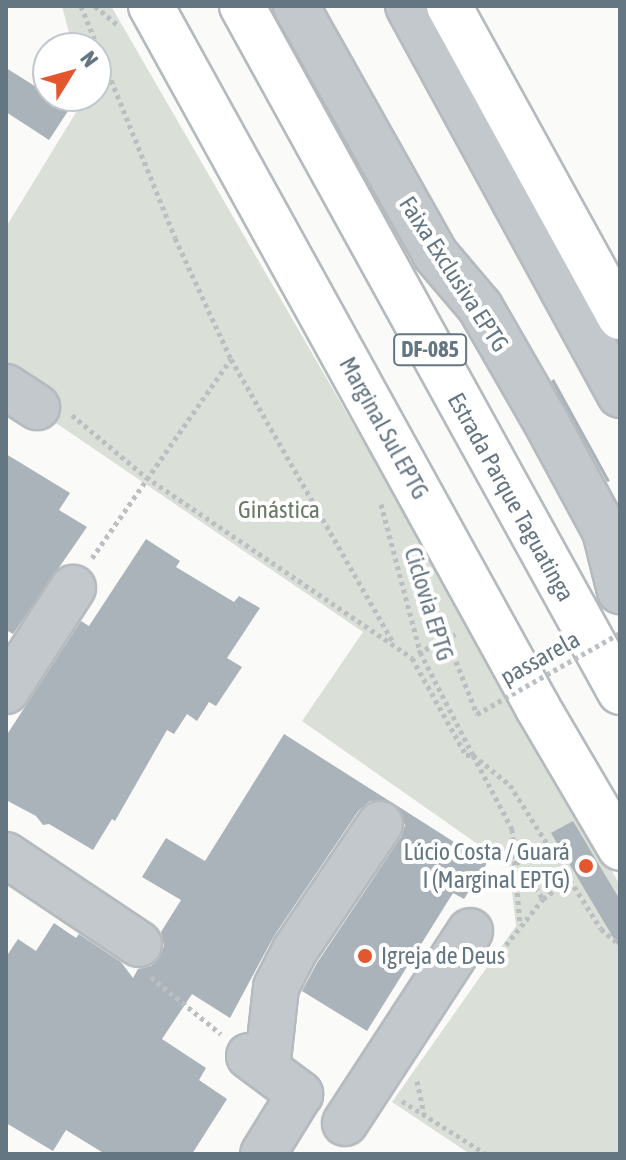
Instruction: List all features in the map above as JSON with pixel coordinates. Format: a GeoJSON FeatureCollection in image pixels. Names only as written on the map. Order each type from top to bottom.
{"type":"FeatureCollection","features":[{"type":"Feature","properties":{"kind":"main road","name":"Estrada Parque Taguatinga"},"geometry":{"type":"LineString","coordinates":[[242,6],[620,692]]}},
{"type":"Feature","properties":{"kind":"main road"},"geometry":{"type":"LineString","coordinates":[[449,6],[620,317]]}},
{"type":"Feature","properties":{"kind":"main road","name":"Marginal Sul EPTG"},"geometry":{"type":"LineString","coordinates":[[140,21],[620,848]]}},
{"type":"Feature","properties":{"kind":"street","name":"Faixa Exclusiva EPTG"},"geometry":{"type":"LineString","coordinates":[[296,6],[435,254],[480,307],[545,420],[605,531],[620,591]]}},
{"type":"Feature","properties":{"kind":"street"},"geometry":{"type":"LineString","coordinates":[[408,6],[620,395]]}},
{"type":"Feature","properties":{"kind":"street"},"geometry":{"type":"LineString","coordinates":[[6,691],[73,588]]}},
{"type":"Feature","properties":{"kind":"street"},"geometry":{"type":"LineString","coordinates":[[263,1154],[300,1094],[258,1063],[276,987],[295,950],[380,824]]}},
{"type":"Feature","properties":{"kind":"street"},"geometry":{"type":"LineString","coordinates":[[6,855],[139,944]]}},
{"type":"Feature","properties":{"kind":"street"},"geometry":{"type":"LineString","coordinates":[[345,1123],[486,940]]}},
{"type":"Feature","properties":{"kind":"path"},"geometry":{"type":"LineString","coordinates":[[81,6],[175,238],[231,359],[396,646]]}},
{"type":"Feature","properties":{"kind":"path"},"geometry":{"type":"LineString","coordinates":[[95,6],[140,21]]}},
{"type":"Feature","properties":{"kind":"path"},"geometry":{"type":"LineString","coordinates":[[73,588],[146,477],[231,359]]}},
{"type":"Feature","properties":{"kind":"path"},"geometry":{"type":"LineString","coordinates":[[37,402],[412,658],[466,755],[473,755],[512,829],[520,924]]}},
{"type":"Feature","properties":{"kind":"path","name":"Ciclovia EPTG"},"geometry":{"type":"LineString","coordinates":[[379,493],[420,652],[473,755],[510,785],[601,929],[620,945]]}},
{"type":"Feature","properties":{"kind":"path","name":"passarela"},"geometry":{"type":"LineString","coordinates":[[447,639],[477,714],[620,633]]}},
{"type":"Feature","properties":{"kind":"path"},"geometry":{"type":"LineString","coordinates":[[412,658],[420,652]]}},
{"type":"Feature","properties":{"kind":"path"},"geometry":{"type":"LineString","coordinates":[[513,853],[543,899]]}},
{"type":"Feature","properties":{"kind":"path"},"geometry":{"type":"LineString","coordinates":[[486,940],[520,924],[543,899],[568,880]]}},
{"type":"Feature","properties":{"kind":"path"},"geometry":{"type":"LineString","coordinates":[[139,944],[130,961],[258,1063]]}},
{"type":"Feature","properties":{"kind":"path"},"geometry":{"type":"LineString","coordinates":[[424,1115],[416,1077],[400,1100],[486,1154]]}},
{"type":"Feature","properties":{"kind":"green space","name":"Ginástica"},"geometry":{"type":"Polygon","coordinates":[[[62,6],[111,6],[620,885],[620,1154],[470,1154],[392,1102],[516,926],[509,866],[302,721],[363,632],[6,389],[6,227],[76,112],[112,112],[112,32],[69,32],[62,6]]]}},
{"type":"Feature","properties":{"kind":"building"},"geometry":{"type":"Polygon","coordinates":[[[6,68],[32,84],[32,112],[67,112],[49,140],[6,112],[6,68]]]}},
{"type":"Feature","properties":{"kind":"building"},"geometry":{"type":"Polygon","coordinates":[[[554,379],[610,481],[607,482],[551,381],[554,379]]]}},
{"type":"Feature","properties":{"kind":"building"},"geometry":{"type":"Polygon","coordinates":[[[6,454],[70,493],[59,510],[87,527],[13,634],[6,630],[6,454]]]}},
{"type":"Feature","properties":{"kind":"building"},"geometry":{"type":"Polygon","coordinates":[[[146,539],[180,561],[176,567],[234,602],[239,596],[260,608],[227,658],[242,667],[216,706],[209,702],[197,721],[187,714],[174,734],[167,730],[115,821],[112,819],[93,850],[49,824],[43,825],[36,816],[6,800],[6,736],[81,621],[89,626],[146,539]]]}},
{"type":"Feature","properties":{"kind":"building"},"geometry":{"type":"Polygon","coordinates":[[[284,734],[391,802],[370,801],[359,810],[274,936],[230,1018],[192,994],[162,1039],[206,1068],[199,1080],[227,1099],[192,1154],[105,1154],[66,1130],[53,1151],[6,1123],[6,957],[18,939],[36,951],[54,923],[76,938],[79,934],[121,962],[133,978],[138,969],[151,966],[164,946],[161,932],[181,900],[142,877],[166,838],[205,861],[284,734]]]}},
{"type":"Feature","properties":{"kind":"building"},"geometry":{"type":"Polygon","coordinates":[[[396,805],[487,863],[464,899],[453,893],[367,1031],[302,991],[317,963],[401,837],[405,825],[396,805]]]}},
{"type":"Feature","properties":{"kind":"building","name":"Lúcio Costa / Guará I (Marginal EPTG)"},"geometry":{"type":"Polygon","coordinates":[[[573,821],[620,900],[620,949],[551,833],[573,821]]]}},
{"type":"Feature","properties":{"kind":"place","name":"Lúcio Costa / Guará I (Marginal EPTG)"},"geometry":{"type":"Point","coordinates":[586,866]}},
{"type":"Feature","properties":{"kind":"place","name":"Igreja de Deus"},"geometry":{"type":"Point","coordinates":[365,956]}}]}
